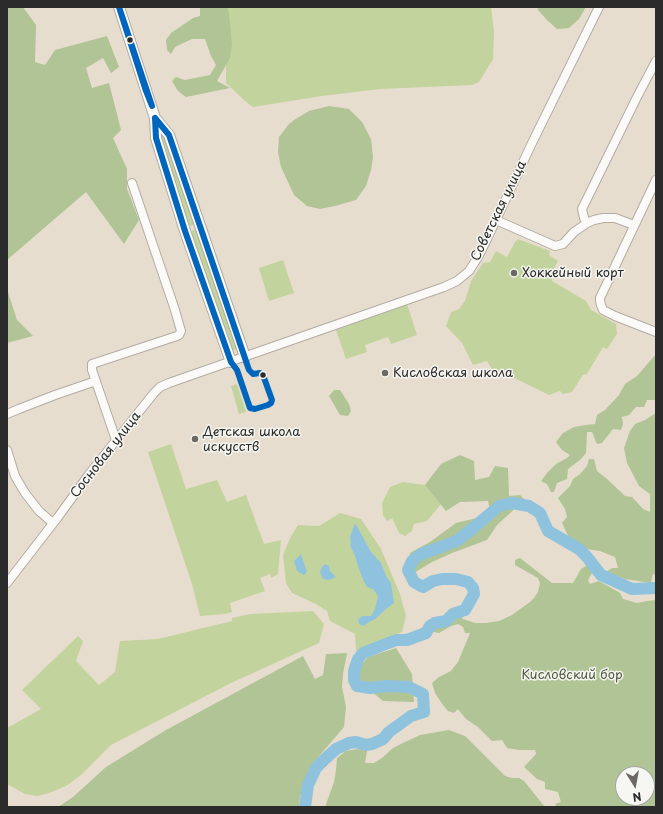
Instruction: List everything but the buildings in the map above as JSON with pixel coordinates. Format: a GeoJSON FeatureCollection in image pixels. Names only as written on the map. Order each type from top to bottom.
{"type":"FeatureCollection","features":[{"type":"Feature","properties":{"kind":"street"},"geometry":{"type":"LineString","coordinates":[[119,7],[155,118],[156,138],[185,231],[231,362]]}},
{"type":"Feature","properties":{"kind":"street","name":"Советская улица"},"geometry":{"type":"LineString","coordinates":[[231,362],[437,290],[456,281],[469,271],[478,257],[599,7]]}},
{"type":"Feature","properties":{"kind":"street"},"geometry":{"type":"LineString","coordinates":[[587,223],[582,209],[656,61]]}},
{"type":"Feature","properties":{"kind":"street"},"geometry":{"type":"LineString","coordinates":[[155,118],[169,135],[245,357]]}},
{"type":"Feature","properties":{"kind":"street"},"geometry":{"type":"LineString","coordinates":[[656,180],[600,298],[600,305],[603,310],[656,332]]}},
{"type":"Feature","properties":{"kind":"street"},"geometry":{"type":"LineString","coordinates":[[116,440],[92,370],[92,364],[177,336],[181,331],[132,183]]}},
{"type":"Feature","properties":{"kind":"street"},"geometry":{"type":"LineString","coordinates":[[496,220],[555,246],[563,244],[574,232],[587,223],[603,218],[615,218],[634,225]]}},
{"type":"Feature","properties":{"kind":"street"},"geometry":{"type":"LineString","coordinates":[[185,231],[200,226]]}},
{"type":"Feature","properties":{"kind":"street","name":"Сосновая улица"},"geometry":{"type":"LineString","coordinates":[[7,583],[116,440],[160,387],[231,362]]}},
{"type":"Feature","properties":{"kind":"street"},"geometry":{"type":"LineString","coordinates":[[7,414],[55,395],[96,382]]}},
{"type":"Feature","properties":{"kind":"street"},"geometry":{"type":"LineString","coordinates":[[7,450],[15,476],[24,493],[53,523]]}},
{"type":"Feature","properties":{"kind":"green space"},"geometry":{"type":"Polygon","coordinates":[[[7,7],[23,7],[36,25],[35,62],[45,65],[55,50],[107,36],[119,67],[111,73],[103,58],[86,68],[92,88],[109,83],[121,130],[113,138],[127,169],[127,189],[139,220],[124,244],[86,192],[7,260],[7,7]]]}},
{"type":"Feature","properties":{"kind":"green space"},"geometry":{"type":"Polygon","coordinates":[[[200,7],[227,7],[232,44],[230,58],[217,81],[230,88],[186,97],[178,91],[172,81],[176,77],[185,80],[210,75],[216,65],[205,39],[192,39],[175,47],[171,54],[167,50],[166,40],[171,33],[193,18],[200,16],[200,7]]]}},
{"type":"Feature","properties":{"kind":"green space"},"geometry":{"type":"Polygon","coordinates":[[[226,7],[491,7],[494,32],[493,59],[479,82],[472,85],[380,89],[322,96],[253,107],[226,83],[226,7]]]}},
{"type":"Feature","properties":{"kind":"green space"},"geometry":{"type":"Polygon","coordinates":[[[538,7],[586,7],[579,19],[569,28],[557,29],[538,10],[538,7]]]}},
{"type":"Feature","properties":{"kind":"green space"},"geometry":{"type":"Polygon","coordinates":[[[329,106],[349,109],[362,122],[371,139],[373,157],[366,186],[356,200],[320,209],[307,206],[294,195],[281,167],[278,152],[279,137],[294,120],[309,111],[329,106]]]}},
{"type":"Feature","properties":{"kind":"green space"},"geometry":{"type":"Polygon","coordinates":[[[160,132],[164,132],[194,221],[192,226],[188,225],[187,223],[159,134],[160,132]]]}},
{"type":"Feature","properties":{"kind":"green space"},"geometry":{"type":"Polygon","coordinates":[[[194,230],[198,233],[237,348],[235,350],[232,350],[191,234],[194,230]]]}},
{"type":"Feature","properties":{"kind":"green space"},"geometry":{"type":"Polygon","coordinates":[[[518,239],[550,251],[549,255],[558,261],[552,272],[552,281],[586,301],[591,310],[616,324],[617,334],[607,349],[603,347],[587,374],[583,375],[572,392],[563,394],[560,391],[549,395],[500,371],[493,371],[487,361],[473,365],[462,343],[446,326],[451,312],[459,309],[465,301],[471,281],[483,263],[490,262],[496,251],[507,257],[518,239]]]}},
{"type":"Feature","properties":{"kind":"green space"},"geometry":{"type":"Polygon","coordinates":[[[283,260],[294,293],[269,301],[259,268],[283,260]]]}},
{"type":"Feature","properties":{"kind":"green space"},"geometry":{"type":"Polygon","coordinates":[[[7,289],[17,320],[33,336],[7,343],[7,289]]]}},
{"type":"Feature","properties":{"kind":"green space"},"geometry":{"type":"Polygon","coordinates":[[[407,304],[417,335],[391,344],[388,337],[365,345],[367,352],[346,359],[336,330],[407,304]]]}},
{"type":"Feature","properties":{"kind":"green space"},"geometry":{"type":"Polygon","coordinates":[[[656,354],[656,400],[647,400],[644,407],[636,407],[629,415],[622,417],[623,424],[621,430],[613,429],[602,443],[597,444],[592,432],[587,432],[586,453],[568,469],[567,479],[557,483],[554,492],[551,492],[547,484],[541,481],[556,464],[570,455],[562,450],[556,442],[563,433],[574,427],[595,424],[597,415],[605,410],[619,395],[625,384],[637,376],[656,354]]]}},
{"type":"Feature","properties":{"kind":"green space"},"geometry":{"type":"Polygon","coordinates":[[[237,384],[246,412],[239,414],[231,386],[237,384]]]}},
{"type":"Feature","properties":{"kind":"green space"},"geometry":{"type":"Polygon","coordinates":[[[334,390],[340,390],[349,404],[351,411],[348,416],[340,415],[329,396],[334,390]]]}},
{"type":"Feature","properties":{"kind":"green space"},"geometry":{"type":"Polygon","coordinates":[[[656,413],[656,575],[653,574],[651,583],[625,579],[606,572],[612,568],[618,568],[615,557],[600,551],[586,549],[569,538],[562,523],[567,517],[565,509],[558,498],[570,486],[573,479],[587,466],[589,459],[594,459],[597,471],[625,496],[632,497],[643,509],[650,512],[650,494],[639,486],[627,463],[624,448],[630,431],[635,424],[656,413]]]}},
{"type":"Feature","properties":{"kind":"green space"},"geometry":{"type":"Polygon","coordinates":[[[171,444],[186,489],[217,480],[227,502],[246,495],[264,544],[281,540],[278,574],[271,578],[270,574],[260,578],[265,591],[230,603],[232,612],[200,616],[192,584],[148,452],[171,444]]]}},
{"type":"Feature","properties":{"kind":"green space"},"geometry":{"type":"Polygon","coordinates":[[[460,455],[474,461],[475,480],[489,477],[495,466],[508,468],[509,496],[520,495],[525,500],[497,525],[487,540],[432,562],[414,573],[408,571],[410,553],[430,542],[456,523],[481,517],[490,510],[488,501],[460,502],[446,511],[425,485],[441,464],[460,455]]]}},
{"type":"Feature","properties":{"kind":"green space"},"geometry":{"type":"Polygon","coordinates":[[[403,482],[425,485],[441,504],[427,521],[414,524],[412,531],[405,536],[399,533],[392,518],[387,521],[383,515],[382,503],[390,487],[403,482]]]}},
{"type":"Feature","properties":{"kind":"green space"},"geometry":{"type":"Polygon","coordinates":[[[340,513],[361,519],[381,549],[400,594],[406,616],[402,632],[356,651],[355,634],[330,621],[327,611],[292,593],[286,583],[283,555],[290,538],[298,525],[319,526],[340,513]]]}},
{"type":"Feature","properties":{"kind":"green space","name":"Кисловский бор"},"geometry":{"type":"Polygon","coordinates":[[[520,558],[552,583],[573,583],[581,569],[587,565],[593,571],[588,580],[590,584],[599,581],[620,593],[623,599],[637,603],[656,600],[656,807],[557,807],[555,804],[561,802],[558,792],[545,789],[545,782],[537,779],[524,767],[536,754],[535,750],[507,748],[502,740],[492,741],[478,727],[466,719],[458,709],[454,713],[448,711],[435,693],[432,683],[439,677],[451,671],[458,662],[470,633],[465,633],[463,627],[458,624],[439,633],[433,632],[434,627],[459,614],[463,619],[475,623],[499,621],[512,615],[530,602],[538,592],[540,583],[538,578],[515,565],[515,560],[520,558]]]}},
{"type":"Feature","properties":{"kind":"green space"},"geometry":{"type":"Polygon","coordinates":[[[313,611],[324,624],[319,643],[231,683],[111,745],[81,775],[66,786],[37,796],[25,794],[7,784],[7,728],[41,709],[22,690],[78,636],[83,641],[76,661],[99,685],[115,672],[120,641],[158,639],[232,621],[232,618],[250,614],[313,611]]]}},
{"type":"Feature","properties":{"kind":"green space"},"geometry":{"type":"Polygon","coordinates":[[[396,648],[412,674],[414,702],[383,701],[358,680],[359,667],[368,657],[396,648]]]}},
{"type":"Feature","properties":{"kind":"green space"},"geometry":{"type":"Polygon","coordinates":[[[347,653],[342,687],[346,707],[344,727],[320,755],[308,772],[300,797],[299,807],[58,807],[73,797],[106,767],[166,730],[303,656],[315,679],[323,675],[326,654],[347,653]]]}},
{"type":"Feature","properties":{"kind":"green space"},"geometry":{"type":"Polygon","coordinates":[[[449,730],[465,736],[505,776],[519,778],[524,781],[545,807],[325,807],[334,782],[337,758],[346,751],[357,749],[367,751],[365,763],[374,763],[393,748],[420,735],[449,730]]]}},
{"type":"Feature","properties":{"kind":"water"},"geometry":{"type":"Polygon","coordinates":[[[355,523],[371,552],[381,563],[386,576],[391,583],[394,603],[364,626],[359,624],[358,619],[363,616],[371,616],[375,609],[378,597],[373,589],[367,587],[364,582],[350,545],[350,537],[355,523]]]}},
{"type":"Feature","properties":{"kind":"water"},"geometry":{"type":"Polygon","coordinates":[[[301,554],[307,572],[304,575],[297,571],[294,561],[301,554]]]}},
{"type":"Feature","properties":{"kind":"water"},"geometry":{"type":"Polygon","coordinates":[[[325,564],[329,566],[330,571],[336,577],[329,580],[323,579],[320,572],[325,564]]]}},
{"type":"Feature","properties":{"kind":"waterway"},"geometry":{"type":"LineString","coordinates":[[305,807],[308,785],[316,768],[336,749],[349,743],[356,742],[366,745],[372,744],[383,739],[389,732],[411,716],[424,712],[423,694],[409,687],[387,686],[370,688],[357,686],[354,680],[354,671],[358,659],[363,653],[396,640],[407,640],[426,633],[430,626],[435,623],[446,621],[453,614],[465,610],[474,594],[473,588],[468,582],[456,579],[442,579],[433,581],[423,587],[414,582],[408,570],[412,561],[421,554],[458,540],[499,506],[512,503],[529,506],[540,513],[548,531],[579,549],[601,575],[632,589],[656,588]]}},
{"type":"Feature","properties":{"kind":"transit line"},"geometry":{"type":"LineString","coordinates":[[119,7],[152,106],[146,91],[119,7]]}},
{"type":"Feature","properties":{"kind":"transit line"},"geometry":{"type":"LineString","coordinates":[[155,118],[169,135],[249,370],[253,374],[260,373],[263,375],[272,400],[268,405],[255,409],[250,408],[237,370],[231,362],[185,231],[156,138],[155,118]]}},
{"type":"Feature","properties":{"kind":"place","name":"Хоккейный корт"},"geometry":{"type":"Point","coordinates":[514,273]}},
{"type":"Feature","properties":{"kind":"place","name":"Кисловская школа"},"geometry":{"type":"Point","coordinates":[385,373]}},
{"type":"Feature","properties":{"kind":"place","name":"Детская школа искусств"},"geometry":{"type":"Point","coordinates":[195,439]}}]}
